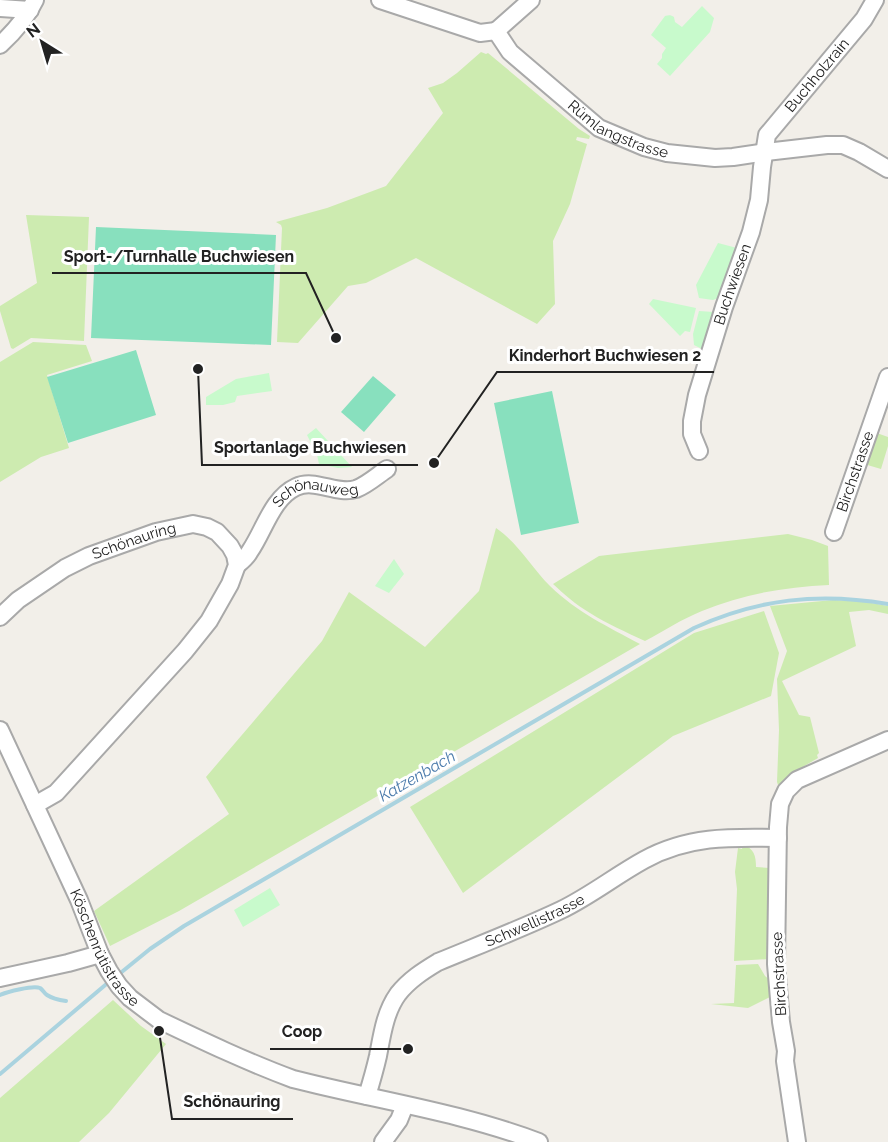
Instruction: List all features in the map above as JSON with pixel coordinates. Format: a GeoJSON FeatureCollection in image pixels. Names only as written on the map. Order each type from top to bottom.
{"type":"FeatureCollection","features":[{"type":"Feature","properties":{"kind":"street"},"geometry":{"type":"LineString","coordinates":[[380,0],[480,33],[496,31],[531,0]]}},
{"type":"Feature","properties":{"kind":"street","name":"Buchholzrain"},"geometry":{"type":"LineString","coordinates":[[766,152],[767,135],[864,19],[875,0]]}},
{"type":"Feature","properties":{"kind":"street"},"geometry":{"type":"LineString","coordinates":[[0,8],[33,5]]}},
{"type":"Feature","properties":{"kind":"street"},"geometry":{"type":"LineString","coordinates":[[0,45],[9,37],[33,5]]}},
{"type":"Feature","properties":{"kind":"street","name":"Rümlangstrasse"},"geometry":{"type":"LineString","coordinates":[[496,31],[510,52],[599,128],[644,147],[689,156],[733,158],[766,152],[843,145],[860,152],[888,169]]}},
{"type":"Feature","properties":{"kind":"street","name":"Buchwiesen"},"geometry":{"type":"LineString","coordinates":[[699,451],[692,434],[695,404],[724,307],[751,232],[759,200],[766,152]]}},
{"type":"Feature","properties":{"kind":"street","name":"Birchstrasse"},"geometry":{"type":"LineString","coordinates":[[834,532],[888,377]]}},
{"type":"Feature","properties":{"kind":"street","name":"Schönauweg"},"geometry":{"type":"LineString","coordinates":[[237,565],[249,553],[276,505],[286,494],[297,487],[311,484],[339,489],[356,489],[387,469]]}},
{"type":"Feature","properties":{"kind":"street","name":"Schönauring"},"geometry":{"type":"LineString","coordinates":[[0,617],[18,600],[65,568],[133,539],[180,526],[207,527],[217,532],[230,546],[237,565]]}},
{"type":"Feature","properties":{"kind":"street"},"geometry":{"type":"LineString","coordinates":[[35,805],[56,793],[184,651],[208,621],[230,584],[237,565]]}},
{"type":"Feature","properties":{"kind":"street","name":"Köschenrütistrasse"},"geometry":{"type":"LineString","coordinates":[[0,730],[79,900],[100,954],[119,986],[139,1005],[159,1020],[236,1056],[293,1079],[515,1133],[539,1142]]}},
{"type":"Feature","properties":{"kind":"street","name":"Birchstrasse"},"geometry":{"type":"LineString","coordinates":[[798,1142],[785,1061],[786,1051],[776,964],[780,804],[786,791],[797,780],[888,740]]}},
{"type":"Feature","properties":{"kind":"street","name":"Schwellistrasse"},"geometry":{"type":"LineString","coordinates":[[367,1096],[390,1008],[408,983],[421,972],[438,962],[562,909],[600,889],[644,860],[677,845],[707,839],[778,838]]}},
{"type":"Feature","properties":{"kind":"street"},"geometry":{"type":"LineString","coordinates":[[0,978],[100,954]]}},
{"type":"Feature","properties":{"kind":"street"},"geometry":{"type":"LineString","coordinates":[[383,1142],[399,1120],[405,1105]]}},
{"type":"Feature","properties":{"kind":"green space"},"geometry":{"type":"Polygon","coordinates":[[[702,6],[714,18],[710,32],[670,76],[657,64],[666,48],[651,35],[665,16],[674,17],[675,22],[682,27],[702,6]]]}},
{"type":"Feature","properties":{"kind":"green space"},"geometry":{"type":"Polygon","coordinates":[[[481,52],[488,53],[590,136],[589,139],[577,137],[576,140],[587,144],[570,204],[553,241],[555,304],[537,324],[416,258],[366,283],[348,286],[298,343],[277,342],[282,228],[276,222],[327,208],[386,186],[443,113],[428,88],[443,83],[481,52]]]}},
{"type":"Feature","properties":{"kind":"green space"},"geometry":{"type":"Polygon","coordinates":[[[26,215],[89,217],[84,341],[31,338],[11,348],[0,306],[37,283],[26,215]]]}},
{"type":"Feature","properties":{"kind":"green space"},"geometry":{"type":"Polygon","coordinates":[[[96,227],[276,235],[271,345],[91,338],[96,227]]]}},
{"type":"Feature","properties":{"kind":"green space"},"geometry":{"type":"Polygon","coordinates":[[[718,243],[737,248],[721,297],[713,300],[699,298],[696,285],[718,243]]]}},
{"type":"Feature","properties":{"kind":"green space"},"geometry":{"type":"Polygon","coordinates":[[[653,299],[696,308],[690,332],[685,331],[680,336],[649,304],[653,299]]]}},
{"type":"Feature","properties":{"kind":"green space"},"geometry":{"type":"Polygon","coordinates":[[[699,311],[714,312],[715,315],[704,350],[694,345],[693,334],[699,311]]]}},
{"type":"Feature","properties":{"kind":"green space"},"geometry":{"type":"Polygon","coordinates":[[[33,342],[86,345],[92,361],[47,375],[69,448],[41,457],[0,482],[0,362],[33,342]]]}},
{"type":"Feature","properties":{"kind":"green space"},"geometry":{"type":"Polygon","coordinates":[[[136,350],[156,415],[68,443],[47,377],[136,350]]]}},
{"type":"Feature","properties":{"kind":"green space"},"geometry":{"type":"Polygon","coordinates":[[[269,373],[272,391],[237,396],[235,402],[223,405],[206,405],[206,397],[236,379],[269,373]]]}},
{"type":"Feature","properties":{"kind":"green space"},"geometry":{"type":"Polygon","coordinates":[[[373,376],[396,395],[364,432],[341,412],[373,376]]]}},
{"type":"Feature","properties":{"kind":"green space"},"geometry":{"type":"Polygon","coordinates":[[[552,391],[579,523],[521,535],[494,403],[552,391]]]}},
{"type":"Feature","properties":{"kind":"green space"},"geometry":{"type":"Polygon","coordinates":[[[316,428],[352,467],[338,468],[319,464],[307,435],[316,428]]]}},
{"type":"Feature","properties":{"kind":"green space"},"geometry":{"type":"Polygon","coordinates":[[[874,432],[888,437],[888,446],[881,469],[864,464],[874,432]]]}},
{"type":"Feature","properties":{"kind":"green space"},"geometry":{"type":"Polygon","coordinates":[[[496,528],[518,548],[543,579],[561,596],[593,618],[640,644],[179,911],[110,946],[94,911],[229,814],[206,777],[322,641],[349,592],[425,647],[479,591],[496,528]]]}},
{"type":"Feature","properties":{"kind":"green space"},"geometry":{"type":"Polygon","coordinates":[[[788,534],[828,546],[829,585],[780,590],[733,600],[695,614],[645,641],[585,610],[553,584],[599,556],[788,534]]]}},
{"type":"Feature","properties":{"kind":"green space"},"geometry":{"type":"Polygon","coordinates":[[[394,559],[404,574],[389,593],[375,586],[394,559]]]}},
{"type":"Feature","properties":{"kind":"green space"},"geometry":{"type":"Polygon","coordinates":[[[833,600],[861,601],[888,606],[888,614],[869,610],[849,612],[856,646],[782,681],[799,715],[810,717],[819,753],[818,758],[789,775],[779,788],[777,782],[779,730],[777,679],[787,651],[770,606],[833,600]]]}},
{"type":"Feature","properties":{"kind":"green space"},"geometry":{"type":"Polygon","coordinates":[[[764,611],[779,653],[771,696],[673,736],[463,893],[410,807],[694,633],[764,611]]]}},
{"type":"Feature","properties":{"kind":"green space"},"geometry":{"type":"Polygon","coordinates":[[[743,845],[754,853],[756,867],[770,868],[770,959],[734,961],[737,889],[735,872],[738,848],[742,849],[743,845]]]}},
{"type":"Feature","properties":{"kind":"green space"},"geometry":{"type":"Polygon","coordinates":[[[270,888],[280,905],[243,927],[234,910],[270,888]]]}},
{"type":"Feature","properties":{"kind":"green space"},"geometry":{"type":"Polygon","coordinates":[[[758,964],[770,980],[770,997],[748,1008],[711,1004],[734,1003],[736,965],[758,964]]]}},
{"type":"Feature","properties":{"kind":"green space"},"geometry":{"type":"Polygon","coordinates":[[[113,1000],[141,1026],[166,1044],[109,1113],[79,1142],[0,1142],[0,1098],[113,1000]]]}},
{"type":"Feature","properties":{"kind":"waterway","name":"Katzenbach"},"geometry":{"type":"LineString","coordinates":[[118,975],[150,949],[184,926],[694,628],[741,610],[789,601],[837,599],[888,604]]}},
{"type":"Feature","properties":{"kind":"waterway","name":"Katzenbach"},"geometry":{"type":"LineString","coordinates":[[0,1074],[110,981]]}},
{"type":"Feature","properties":{"kind":"waterway"},"geometry":{"type":"LineString","coordinates":[[0,995],[37,987],[58,1000],[66,1001]]}},
{"type":"Feature","properties":{"kind":"place","name":"Sport-/Turnhalle Buchwiesen"},"geometry":{"type":"Point","coordinates":[336,338]}},
{"type":"Feature","properties":{"kind":"place","name":"Sportanlage Buchwiesen"},"geometry":{"type":"Point","coordinates":[198,369]}},
{"type":"Feature","properties":{"kind":"place","name":"Kinderhort Buchwiesen 2"},"geometry":{"type":"Point","coordinates":[434,463]}},
{"type":"Feature","properties":{"kind":"place","name":"Schönauring"},"geometry":{"type":"Point","coordinates":[159,1031]}},
{"type":"Feature","properties":{"kind":"place","name":"Coop"},"geometry":{"type":"Point","coordinates":[408,1049]}}]}
